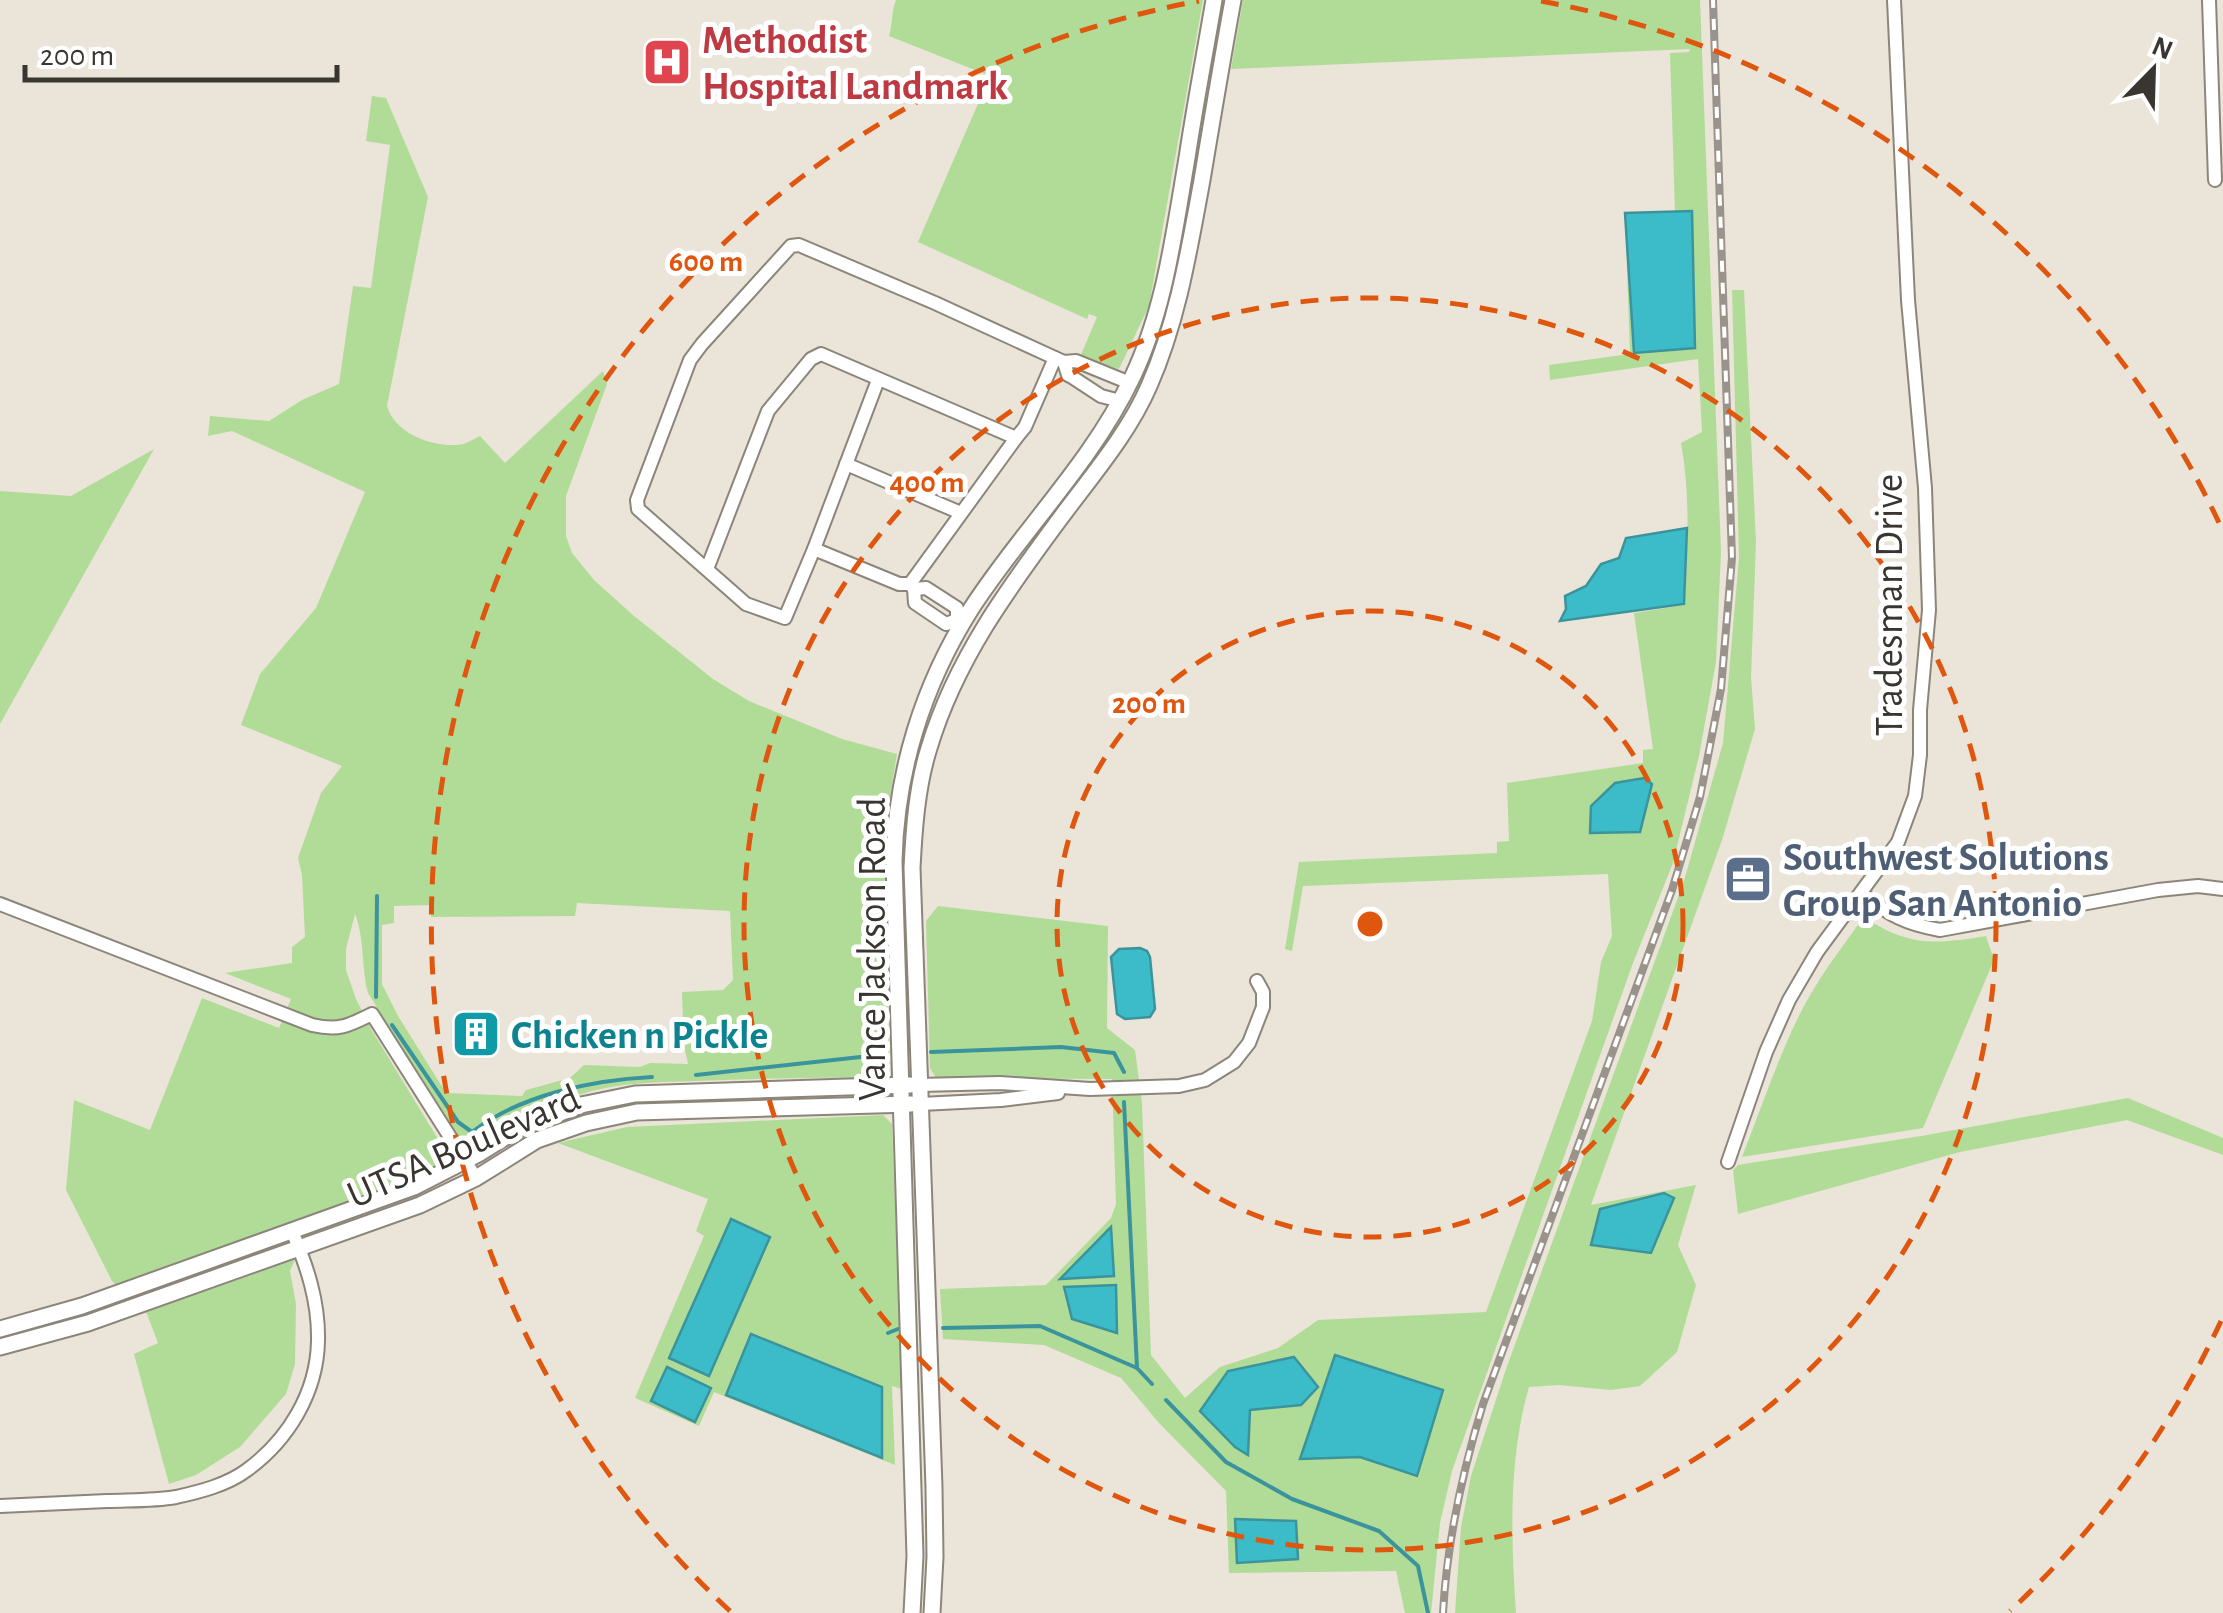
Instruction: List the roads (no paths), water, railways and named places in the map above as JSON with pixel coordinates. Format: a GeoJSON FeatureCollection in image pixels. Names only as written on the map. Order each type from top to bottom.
{"type":"FeatureCollection","features":[{"type":"Feature","properties":{"kind":"main road","name":"Vance Jackson Road"},"geometry":{"type":"LineString","coordinates":[[912,1613],[915,1539],[895,827],[910,746],[960,622],[1098,440],[1130,383],[1152,330],[1162,294],[1214,0]]}},
{"type":"Feature","properties":{"kind":"main road","name":"Vance Jackson Road"},"geometry":{"type":"LineString","coordinates":[[932,1613],[935,1557],[912,868],[914,827],[928,750],[951,689],[989,618],[1113,447],[1148,388],[1178,305],[1233,0]]}},
{"type":"Feature","properties":{"kind":"main road","name":"UTSA Boulevard"},"geometry":{"type":"LineString","coordinates":[[0,1328],[82,1306],[414,1187],[531,1122],[606,1098],[920,1085]]}},
{"type":"Feature","properties":{"kind":"main road","name":"UTSA Boulevard"},"geometry":{"type":"LineString","coordinates":[[0,1347],[120,1312],[420,1205],[476,1178],[538,1140],[610,1116],[921,1104]]}},
{"type":"Feature","properties":{"kind":"street","name":"Tradesman Drive"},"geometry":{"type":"LineString","coordinates":[[1728,1162],[1788,1000],[1817,952],[1898,842],[1915,796],[1929,610],[1925,488],[1908,300],[1894,0]]}},
{"type":"Feature","properties":{"kind":"street"},"geometry":{"type":"LineString","coordinates":[[2209,0],[2216,180]]}},
{"type":"Feature","properties":{"kind":"street"},"geometry":{"type":"LineString","coordinates":[[878,380],[785,618],[746,604],[638,508],[690,360],[791,246],[799,245],[936,303],[1059,360],[1076,361],[1130,383]]}},
{"type":"Feature","properties":{"kind":"street"},"geometry":{"type":"LineString","coordinates":[[707,569],[768,411],[811,359],[821,354],[1016,438]]}},
{"type":"Feature","properties":{"kind":"street"},"geometry":{"type":"LineString","coordinates":[[1059,360],[1068,375],[1101,396],[1120,402]]}},
{"type":"Feature","properties":{"kind":"street"},"geometry":{"type":"LineString","coordinates":[[814,549],[899,584],[912,586],[926,588],[958,608],[960,622],[946,624],[915,604],[912,586],[1025,427],[1059,360]]}},
{"type":"Feature","properties":{"kind":"street"},"geometry":{"type":"LineString","coordinates":[[1083,385],[1091,368]]}},
{"type":"Feature","properties":{"kind":"street"},"geometry":{"type":"LineString","coordinates":[[846,464],[961,514]]}},
{"type":"Feature","properties":{"kind":"street"},"geometry":{"type":"LineString","coordinates":[[925,610],[934,593]]}},
{"type":"Feature","properties":{"kind":"street"},"geometry":{"type":"LineString","coordinates":[[1862,894],[1889,914],[1915,926],[1940,930],[2158,890],[2198,886],[2223,889]]}},
{"type":"Feature","properties":{"kind":"street"},"geometry":{"type":"LineString","coordinates":[[0,904],[312,1025],[332,1030],[372,1014],[476,1178]]}},
{"type":"Feature","properties":{"kind":"street","name":"UTSA Boulevard"},"geometry":{"type":"LineString","coordinates":[[921,1104],[1001,1100],[1090,1089],[1179,1086],[1205,1080],[1234,1062],[1250,1043],[1263,1007],[1258,980]]}},
{"type":"Feature","properties":{"kind":"street","name":"UTSA Boulevard"},"geometry":{"type":"LineString","coordinates":[[920,1085],[1000,1083],[1090,1089]]}},
{"type":"Feature","properties":{"kind":"street"},"geometry":{"type":"LineString","coordinates":[[0,1506],[175,1497],[246,1471],[278,1441],[300,1412],[317,1356],[315,1300],[292,1230]]}},
{"type":"Feature","properties":{"kind":"street"},"geometry":{"type":"LineString","coordinates":[[114,1294],[120,1312]]}},
{"type":"Feature","properties":{"kind":"water"},"geometry":{"type":"Polygon","coordinates":[[[1692,211],[1695,348],[1634,353],[1625,213],[1692,211]]]}},
{"type":"Feature","properties":{"kind":"water"},"geometry":{"type":"Polygon","coordinates":[[[1687,528],[1684,604],[1560,621],[1566,609],[1565,596],[1586,586],[1601,564],[1619,558],[1626,538],[1687,528]]]}},
{"type":"Feature","properties":{"kind":"water"},"geometry":{"type":"Polygon","coordinates":[[[1644,778],[1652,784],[1640,832],[1590,833],[1591,806],[1615,783],[1644,778]]]}},
{"type":"Feature","properties":{"kind":"water"},"geometry":{"type":"Polygon","coordinates":[[[1140,948],[1150,957],[1155,1009],[1150,1017],[1125,1019],[1117,1014],[1111,957],[1119,949],[1140,948]]]}},
{"type":"Feature","properties":{"kind":"water"},"geometry":{"type":"Polygon","coordinates":[[[1664,1193],[1674,1198],[1651,1253],[1591,1245],[1600,1209],[1664,1193]]]}},
{"type":"Feature","properties":{"kind":"water"},"geometry":{"type":"Polygon","coordinates":[[[731,1219],[770,1237],[709,1376],[669,1358],[731,1219]]]}},
{"type":"Feature","properties":{"kind":"water"},"geometry":{"type":"Polygon","coordinates":[[[1111,1227],[1114,1276],[1060,1279],[1111,1227]]]}},
{"type":"Feature","properties":{"kind":"water"},"geometry":{"type":"Polygon","coordinates":[[[1116,1285],[1117,1333],[1072,1319],[1064,1287],[1116,1285]]]}},
{"type":"Feature","properties":{"kind":"water"},"geometry":{"type":"Polygon","coordinates":[[[751,1334],[882,1387],[882,1458],[726,1395],[751,1334]]]}},
{"type":"Feature","properties":{"kind":"water"},"geometry":{"type":"Polygon","coordinates":[[[1335,1355],[1443,1390],[1417,1476],[1360,1457],[1300,1459],[1335,1355]]]}},
{"type":"Feature","properties":{"kind":"water"},"geometry":{"type":"Polygon","coordinates":[[[1294,1357],[1318,1387],[1301,1405],[1250,1410],[1248,1455],[1200,1411],[1228,1371],[1294,1357]]]}},
{"type":"Feature","properties":{"kind":"water"},"geometry":{"type":"Polygon","coordinates":[[[667,1367],[711,1388],[695,1422],[651,1401],[667,1367]]]}},
{"type":"Feature","properties":{"kind":"water"},"geometry":{"type":"Polygon","coordinates":[[[1235,1519],[1296,1521],[1298,1559],[1237,1563],[1235,1519]]]}},
{"type":"Feature","properties":{"kind":"waterway"},"geometry":{"type":"LineString","coordinates":[[376,997],[377,896]]}},
{"type":"Feature","properties":{"kind":"waterway"},"geometry":{"type":"LineString","coordinates":[[392,1025],[458,1122],[472,1132],[534,1099],[605,1082],[652,1077]]}},
{"type":"Feature","properties":{"kind":"waterway"},"geometry":{"type":"LineString","coordinates":[[931,1052],[1061,1047],[1114,1053],[1124,1072]]}},
{"type":"Feature","properties":{"kind":"waterway"},"geometry":{"type":"LineString","coordinates":[[696,1075],[879,1055]]}},
{"type":"Feature","properties":{"kind":"waterway"},"geometry":{"type":"LineString","coordinates":[[1124,1102],[1137,1368]]}},
{"type":"Feature","properties":{"kind":"waterway"},"geometry":{"type":"LineString","coordinates":[[943,1328],[1040,1326],[1137,1368],[1152,1384]]}},
{"type":"Feature","properties":{"kind":"waterway"},"geometry":{"type":"LineString","coordinates":[[888,1333],[898,1329]]}},
{"type":"Feature","properties":{"kind":"waterway"},"geometry":{"type":"LineString","coordinates":[[1166,1400],[1226,1462],[1292,1499],[1379,1531],[1418,1566],[1428,1613]]}},
{"type":"Feature","properties":{"kind":"railway"},"geometry":{"type":"LineString","coordinates":[[1443,1613],[1457,1507],[1483,1404],[1672,890],[1700,797],[1721,689],[1732,558],[1713,0]]}},
{"type":"Feature","properties":{"kind":"place","name":"Methodist Hospital Landmark"},"geometry":{"type":"Point","coordinates":[667,62]}},
{"type":"Feature","properties":{"kind":"place","name":"Southwest Solutions Group San Antonio"},"geometry":{"type":"Point","coordinates":[1748,879]}},
{"type":"Feature","properties":{"kind":"place","name":"Chicken n Pickle"},"geometry":{"type":"Point","coordinates":[476,1034]}}]}
